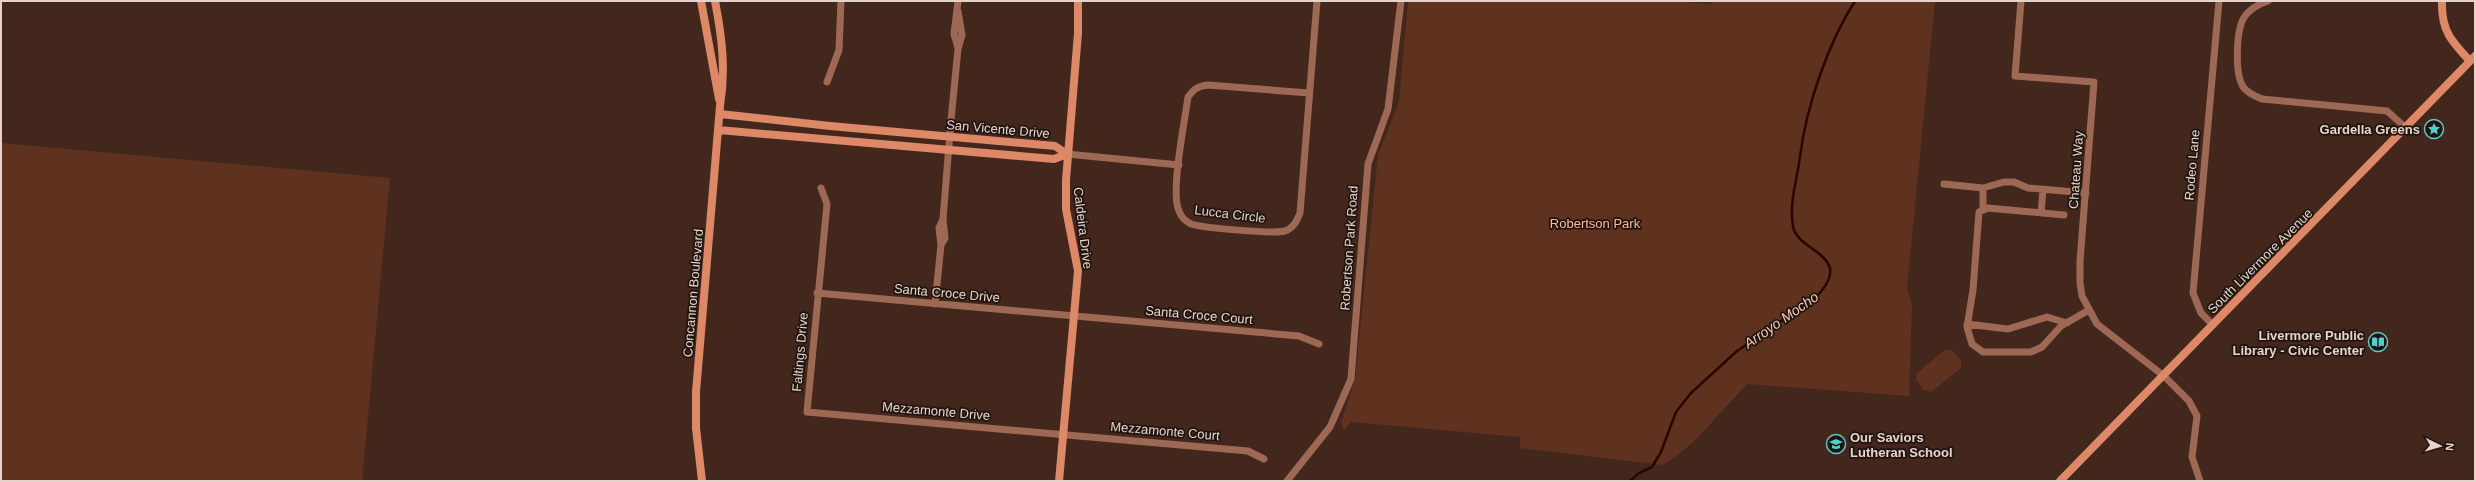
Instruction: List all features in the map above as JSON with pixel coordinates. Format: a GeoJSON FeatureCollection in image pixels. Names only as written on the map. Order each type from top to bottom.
{"type":"FeatureCollection","features":[{"type":"Feature","properties":{"kind":"street","name":"Concannon Boulevard"},"geometry":{"type":"LineString","coordinates":[[701,1],[720,110]]}},
{"type":"Feature","properties":{"kind":"street","name":"Concannon Boulevard"},"geometry":{"type":"LineString","coordinates":[[702,481],[697,441],[696,392],[720,110],[724,84],[724,53],[715,1]]}},
{"type":"Feature","properties":{"kind":"street"},"geometry":{"type":"LineString","coordinates":[[827,82],[839,50],[841,1]]}},
{"type":"Feature","properties":{"kind":"street"},"geometry":{"type":"LineString","coordinates":[[935,304],[941,245],[945,238],[943,219],[958,49],[954,34],[958,11],[958,1]]}},
{"type":"Feature","properties":{"kind":"street","name":"Caldeira Drive"},"geometry":{"type":"LineString","coordinates":[[1059,481],[1078,271],[1066,209],[1067,154],[1078,33],[1078,1]]}},
{"type":"Feature","properties":{"kind":"street","name":"Lucca Circle"},"geometry":{"type":"LineString","coordinates":[[1309,94],[1208,85],[1199,86],[1188,97],[1176,200],[1178,210],[1186,221],[1200,225],[1278,232],[1290,228],[1300,213],[1317,1]]}},
{"type":"Feature","properties":{"kind":"street","name":"Robertson Park Road"},"geometry":{"type":"LineString","coordinates":[[1287,481],[1330,427],[1351,379],[1368,164],[1388,109],[1401,1]]}},
{"type":"Feature","properties":{"kind":"street","name":"Chateau Way"},"geometry":{"type":"LineString","coordinates":[[2022,1],[2016,76],[2094,82],[2080,282],[2082,296],[2098,324],[2164,376],[2189,401],[2197,416],[2192,457],[2200,481]]}},
{"type":"Feature","properties":{"kind":"street","name":"Rodeo Lane"},"geometry":{"type":"LineString","coordinates":[[2213,325],[2201,313],[2193,293],[2219,1]]}},
{"type":"Feature","properties":{"kind":"street"},"geometry":{"type":"LineString","coordinates":[[2268,1],[2253,8],[2240,25],[2238,72],[2244,88],[2252,95],[2262,99],[2387,111],[2406,128]]}},
{"type":"Feature","properties":{"kind":"street"},"geometry":{"type":"LineString","coordinates":[[2442,1],[2442,19],[2451,42],[2473,58]]}},
{"type":"Feature","properties":{"kind":"street","name":"South Livermore Avenue"},"geometry":{"type":"LineString","coordinates":[[2060,481],[2473,58]]}},
{"type":"Feature","properties":{"kind":"street","name":"San Vicente Drive"},"geometry":{"type":"LineString","coordinates":[[720,110],[950,137],[1055,146],[1067,154]]}},
{"type":"Feature","properties":{"kind":"street","name":"San Vicente Drive"},"geometry":{"type":"LineString","coordinates":[[719,130],[1054,159],[1067,154]]}},
{"type":"Feature","properties":{"kind":"street"},"geometry":{"type":"LineString","coordinates":[[1067,154],[1179,165]]}},
{"type":"Feature","properties":{"kind":"street"},"geometry":{"type":"LineString","coordinates":[[1944,184],[1983,188],[2004,182],[2014,182],[2028,188],[2086,193]]}},
{"type":"Feature","properties":{"kind":"street","name":"Faltings Drive"},"geometry":{"type":"LineString","coordinates":[[807,412],[817,293],[828,204],[821,188]]}},
{"type":"Feature","properties":{"kind":"street"},"geometry":{"type":"LineString","coordinates":[[1983,188],[1983,209],[1979,212],[1978,218],[1976,265],[1967,324],[1969,338],[1972,344],[1983,352],[2023,354],[2038,350],[2051,335],[2067,323],[2089,310]]}},
{"type":"Feature","properties":{"kind":"street"},"geometry":{"type":"LineString","coordinates":[[2041,213],[2043,190]]}},
{"type":"Feature","properties":{"kind":"street"},"geometry":{"type":"LineString","coordinates":[[1983,209],[2064,215]]}},
{"type":"Feature","properties":{"kind":"street","name":"Santa Croce Drive"},"geometry":{"type":"LineString","coordinates":[[817,293],[1075,316]]}},
{"type":"Feature","properties":{"kind":"street","name":"Santa Croce Court"},"geometry":{"type":"LineString","coordinates":[[1075,316],[1299,336],[1319,344]]}},
{"type":"Feature","properties":{"kind":"street"},"geometry":{"type":"LineString","coordinates":[[1967,324],[2008,329],[2047,317],[2067,323]]}},
{"type":"Feature","properties":{"kind":"street","name":"Mezzamonte Drive"},"geometry":{"type":"LineString","coordinates":[[807,412],[1063,434]]}},
{"type":"Feature","properties":{"kind":"street","name":"Mezzamonte Court"},"geometry":{"type":"LineString","coordinates":[[1063,434],[1248,451],[1264,459]]}},
{"type":"Feature","properties":{"kind":"green space","name":"Robertson Park"},"geometry":{"type":"Polygon","coordinates":[[[1408,1],[1672,1],[1711,4],[1712,1],[1935,1],[1907,288],[1912,305],[1909,396],[1748,384],[1687,448],[1663,465],[1520,448],[1520,437],[1351,422],[1344,431],[1341,422],[1355,380],[1378,155],[1399,102],[1408,1]]]}},
{"type":"Feature","properties":{"kind":"green space"},"geometry":{"type":"Polygon","coordinates":[[[1,143],[390,178],[362,481],[1,481],[1,143]]]}},
{"type":"Feature","properties":{"kind":"green space"},"geometry":{"type":"Polygon","coordinates":[[[1945,350],[1952,350],[1961,361],[1961,368],[1931,392],[1924,390],[1916,380],[1917,373],[1945,350]]]}},
{"type":"Feature","properties":{"kind":"waterway","name":"Arroyo Mocho"},"geometry":{"type":"LineString","coordinates":[[1630,481],[1639,473],[1652,467],[1661,452],[1676,412],[1691,393],[1737,351],[1814,299],[1826,284],[1830,273],[1828,264],[1822,256],[1804,243],[1797,235],[1793,226],[1792,208],[1803,138],[1813,97],[1827,56],[1855,1]]}},
{"type":"Feature","properties":{"kind":"place","name":"Gardella Greens"},"geometry":{"type":"Point","coordinates":[2434,129]}},
{"type":"Feature","properties":{"kind":"place","name":"Livermore Public Library - Civic Center"},"geometry":{"type":"Point","coordinates":[2378,342]}},
{"type":"Feature","properties":{"kind":"place","name":"Our Saviors Lutheran School"},"geometry":{"type":"Point","coordinates":[1836,444]}}]}
